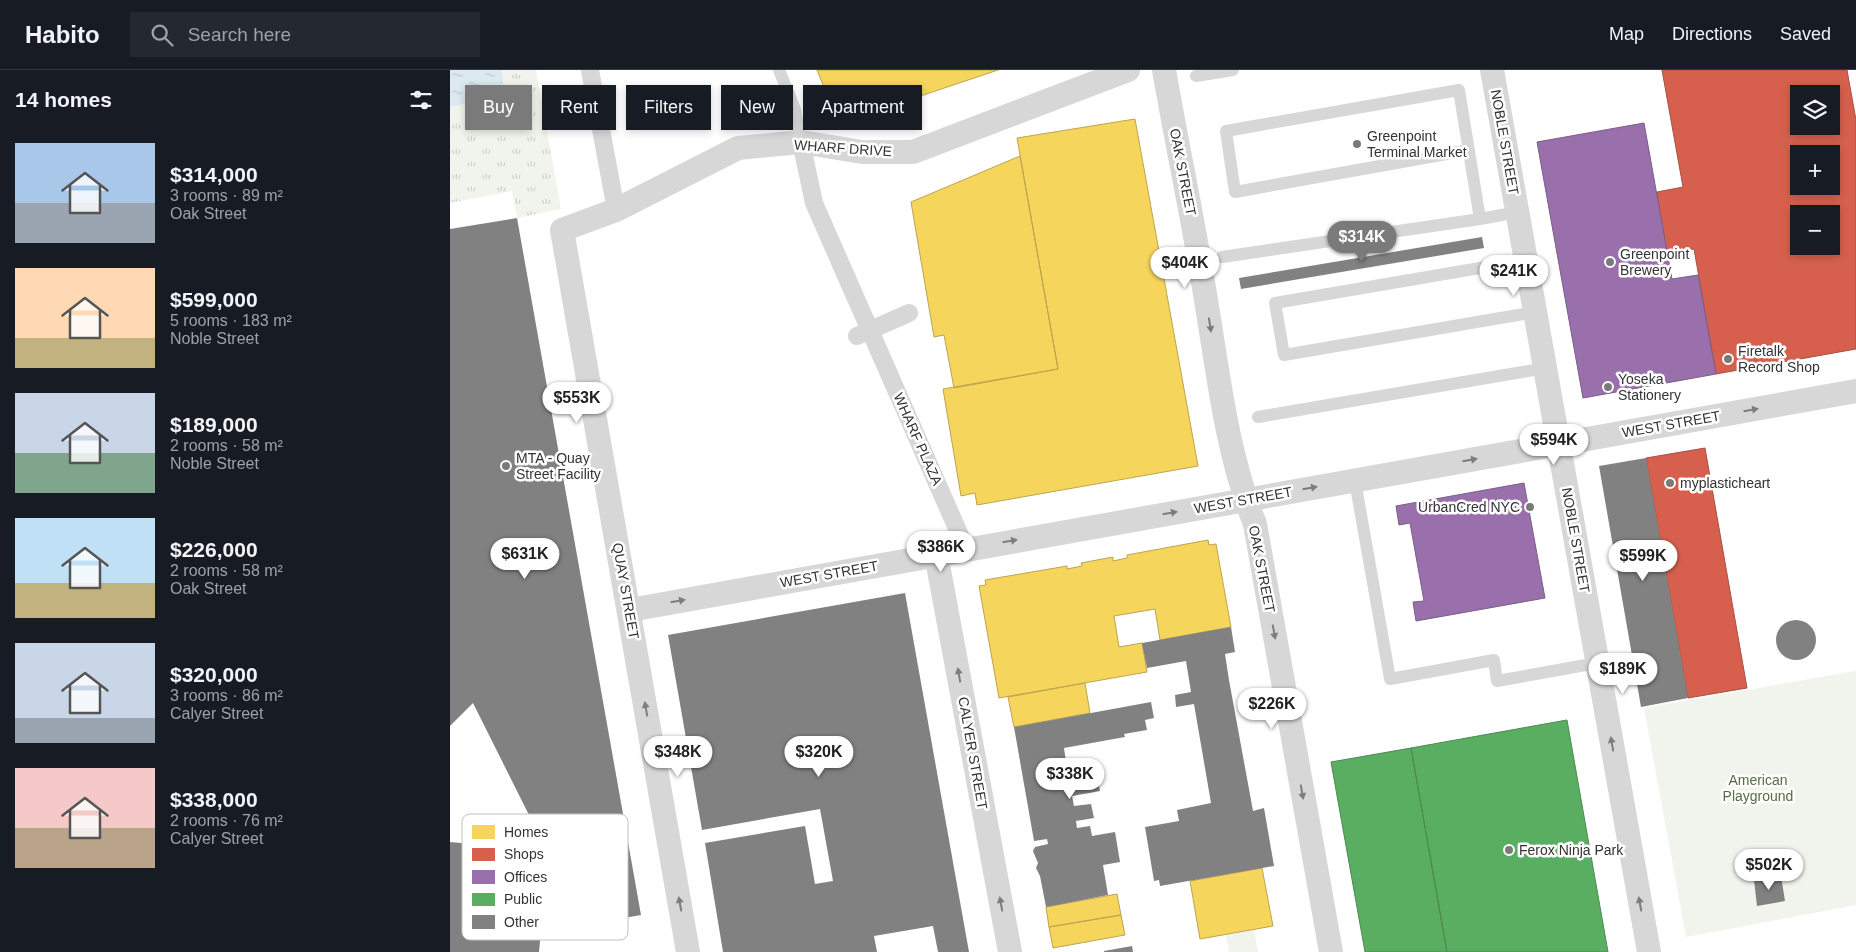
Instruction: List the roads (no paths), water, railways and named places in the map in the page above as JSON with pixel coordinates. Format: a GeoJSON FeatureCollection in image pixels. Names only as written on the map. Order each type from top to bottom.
{"type":"FeatureCollection","features":[{"type":"Feature","properties":{"kind":"street"},"geometry":{"type":"LineString","coordinates":[[590,70],[616,210]]}},
{"type":"Feature","properties":{"kind":"street","name":"WHARF DRIVE"},"geometry":{"type":"LineString","coordinates":[[562,230],[616,210],[738,148],[801,142],[862,152],[913,152],[1128,70]]}},
{"type":"Feature","properties":{"kind":"street","name":"OAK STREET"},"geometry":{"type":"LineString","coordinates":[[1164,70],[1200,264],[1226,420],[1245,500],[1255,524],[1331,952]]}},
{"type":"Feature","properties":{"kind":"street","name":"NOBLE STREET"},"geometry":{"type":"LineString","coordinates":[[1492,70],[1560,445],[1648,952]]}},
{"type":"Feature","properties":{"kind":"street","name":"WHARF PLAZA"},"geometry":{"type":"LineString","coordinates":[[801,142],[814,203],[863,333],[966,549]]}},
{"type":"Feature","properties":{"kind":"street","name":"QUAY STREET"},"geometry":{"type":"LineString","coordinates":[[562,230],[630,610],[688,952]]}},
{"type":"Feature","properties":{"kind":"street"},"geometry":{"type":"LineString","coordinates":[[863,333],[909,313]]}},
{"type":"Feature","properties":{"kind":"street","name":"WEST STREET"},"geometry":{"type":"LineString","coordinates":[[630,610],[1856,391]]}},
{"type":"Feature","properties":{"kind":"street","name":"CALYER STREET"},"geometry":{"type":"LineString","coordinates":[[936,554],[1010,952]]}},
{"type":"Feature","properties":{"kind":"lane"},"geometry":{"type":"LineString","coordinates":[[779,70],[795,109],[801,142]]}},
{"type":"Feature","properties":{"kind":"lane"},"geometry":{"type":"LineString","coordinates":[[1196,76],[1232,70]]}},
{"type":"Feature","properties":{"kind":"lane"},"geometry":{"type":"LineString","coordinates":[[1469,150],[1235,192],[1226,131],[1459,90],[1469,150],[1480,219]]}},
{"type":"Feature","properties":{"kind":"lane"},"geometry":{"type":"LineString","coordinates":[[1222,257],[1518,212]]}},
{"type":"Feature","properties":{"kind":"lane"},"geometry":{"type":"LineString","coordinates":[[1527,260],[1275,303],[1284,355],[1536,312]]}},
{"type":"Feature","properties":{"kind":"lane"},"geometry":{"type":"LineString","coordinates":[[1258,417],[1546,368]]}},
{"type":"Feature","properties":{"kind":"lane"},"geometry":{"type":"LineString","coordinates":[[1355,480],[1390,679],[1494,660],[1497,681],[1598,663]]}},
{"type":"Feature","properties":{"kind":"water"},"geometry":{"type":"Polygon","coordinates":[[[450,70],[502,70],[503,83],[500,85],[465,85],[465,104],[450,107],[450,70]]]}},
{"type":"Feature","properties":{"kind":"place","name":"Greenpoint Terminal Market"},"geometry":{"type":"Point","coordinates":[1357,144]}},
{"type":"Feature","properties":{"kind":"place","name":"Greenpoint Brewery"},"geometry":{"type":"Point","coordinates":[1610,262]}},
{"type":"Feature","properties":{"kind":"place","name":"Firetalk Record Shop"},"geometry":{"type":"Point","coordinates":[1728,359]}},
{"type":"Feature","properties":{"kind":"place","name":"Yoseka Stationery"},"geometry":{"type":"Point","coordinates":[1608,387]}},
{"type":"Feature","properties":{"kind":"place","name":"MTA - Quay Street Facility"},"geometry":{"type":"Point","coordinates":[506,466]}},
{"type":"Feature","properties":{"kind":"place","name":"myplasticheart"},"geometry":{"type":"Point","coordinates":[1670,483]}},
{"type":"Feature","properties":{"kind":"place","name":"UrbanCred NYC"},"geometry":{"type":"Point","coordinates":[1530,507]}},
{"type":"Feature","properties":{"kind":"place","name":"Ferox Ninja Park"},"geometry":{"type":"Point","coordinates":[1509,850]}},
{"type":"Feature","properties":{"kind":"park label","name":"American Playground"},"geometry":{"type":"Point","coordinates":[1758,788]}}]}
